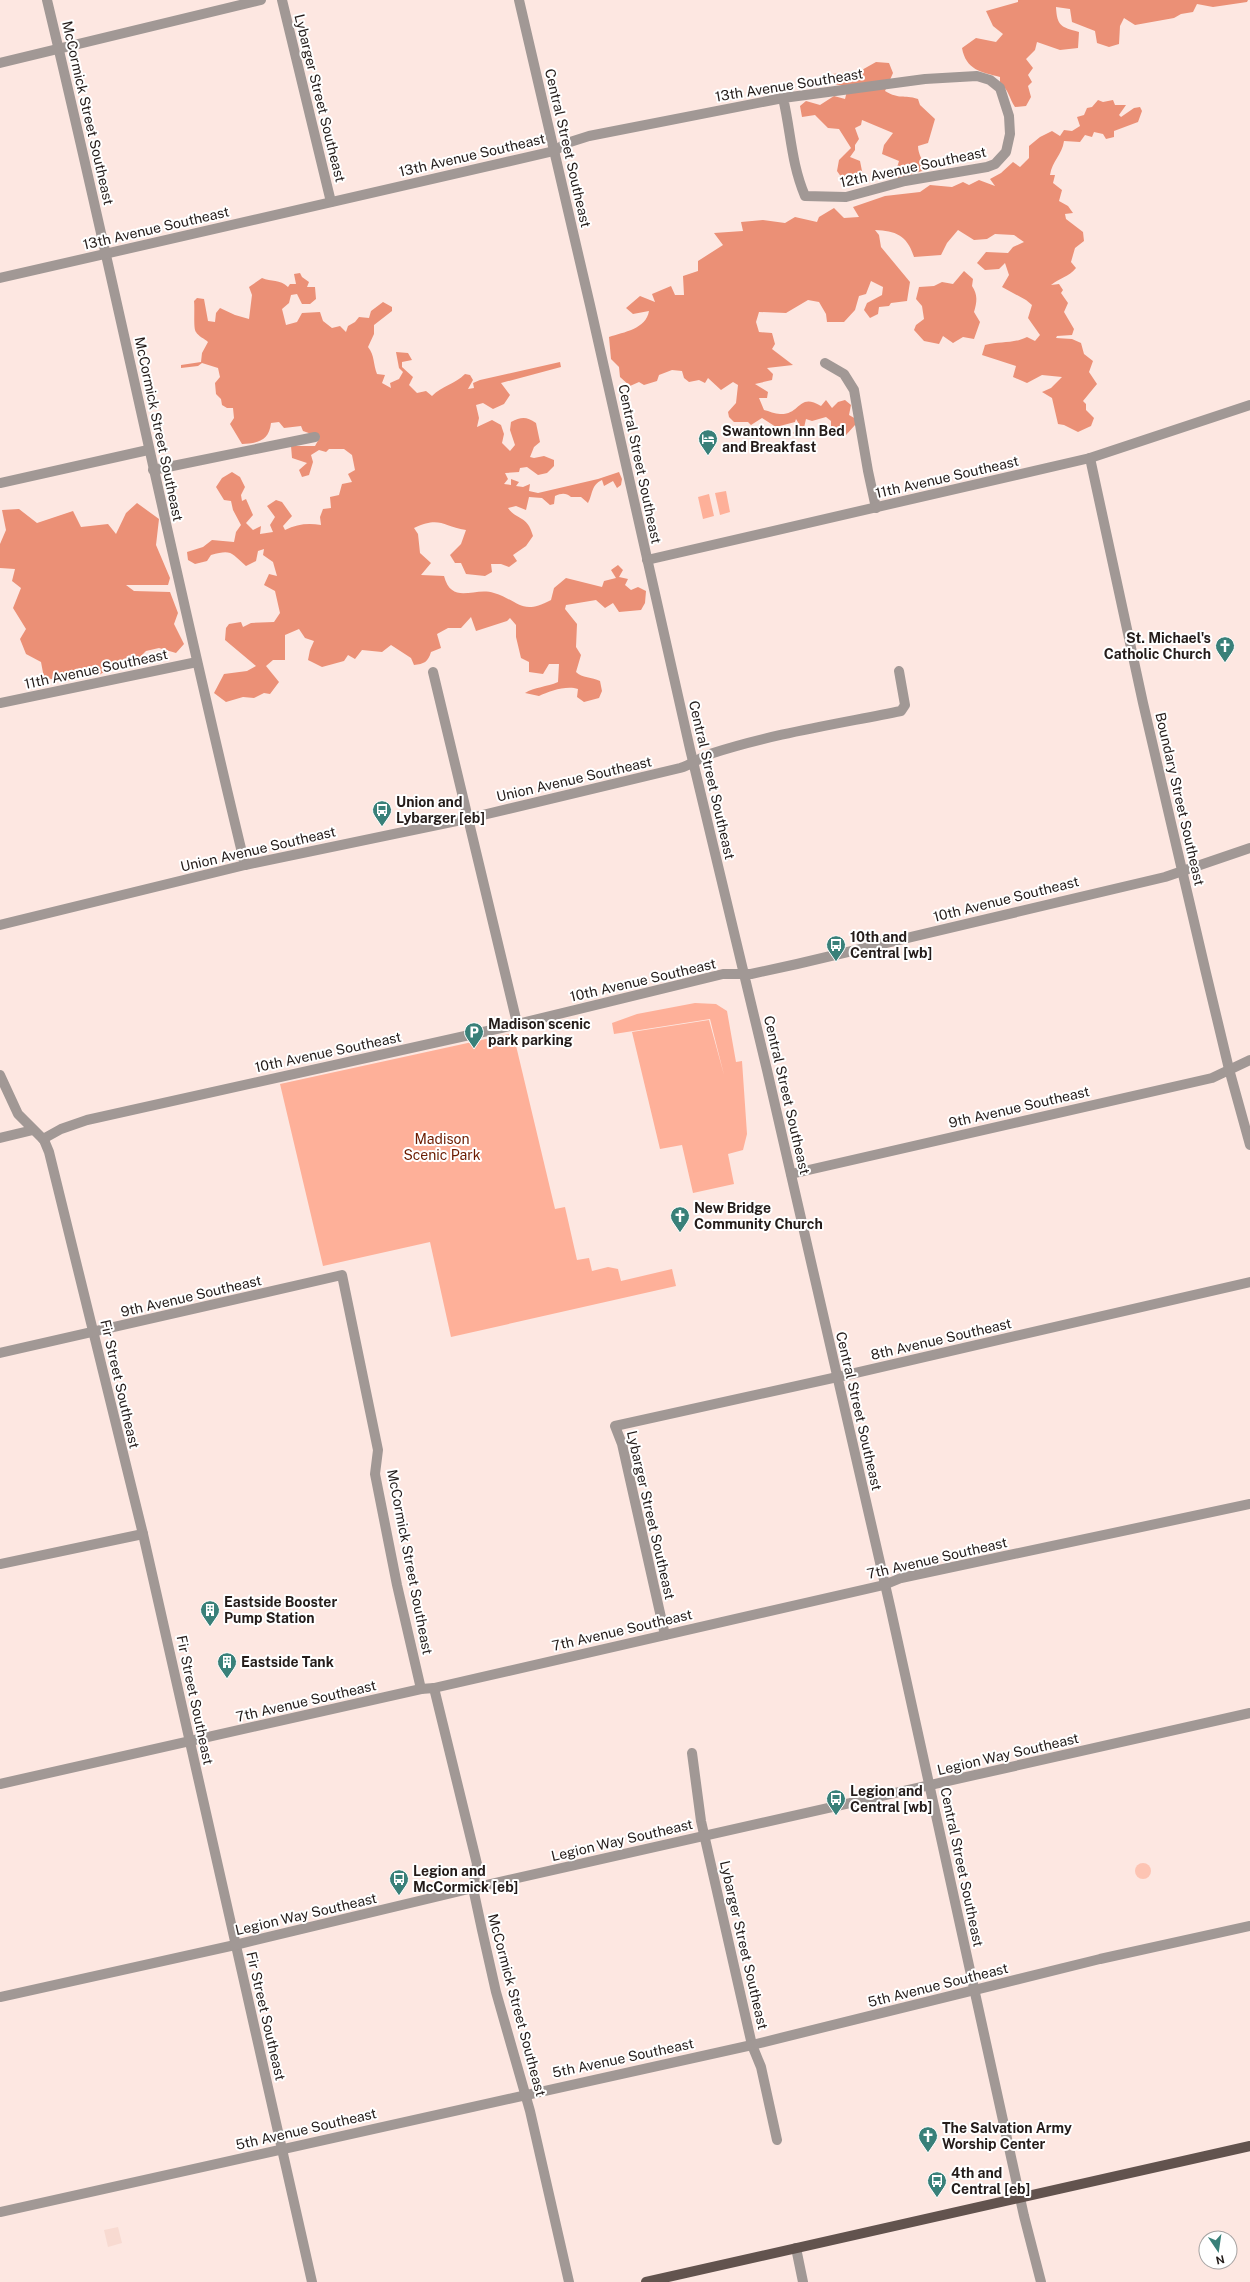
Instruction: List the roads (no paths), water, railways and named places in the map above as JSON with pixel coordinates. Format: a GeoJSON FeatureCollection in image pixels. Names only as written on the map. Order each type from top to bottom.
{"type":"FeatureCollection","features":[{"type":"Feature","properties":{"kind":"main road"},"geometry":{"type":"LineString","coordinates":[[646,2282],[1250,2146]]}},
{"type":"Feature","properties":{"kind":"street","name":"McCormick Street Southeast"},"geometry":{"type":"LineString","coordinates":[[47,0],[107,253],[148,450],[245,864]]}},
{"type":"Feature","properties":{"kind":"street"},"geometry":{"type":"LineString","coordinates":[[0,63],[59,50],[260,0]]}},
{"type":"Feature","properties":{"kind":"street","name":"Lybarger Street Southeast"},"geometry":{"type":"LineString","coordinates":[[282,0],[330,202]]}},
{"type":"Feature","properties":{"kind":"street","name":"Central Street Southeast"},"geometry":{"type":"LineString","coordinates":[[519,0],[590,305],[693,764],[791,1174],[930,1786],[1020,2197],[1041,2282]]}},
{"type":"Feature","properties":{"kind":"street","name":"13th Avenue Southeast"},"geometry":{"type":"LineString","coordinates":[[0,278],[554,151],[567,143],[589,136],[783,98],[925,79],[977,76],[990,80],[1000,88],[1006,101],[1010,134],[1010,143],[1001,159]]}},
{"type":"Feature","properties":{"kind":"street","name":"12th Avenue Southeast"},"geometry":{"type":"LineString","coordinates":[[783,98],[794,165],[805,196],[846,197],[905,182],[986,167],[1001,159]]}},
{"type":"Feature","properties":{"kind":"street"},"geometry":{"type":"LineString","coordinates":[[825,363],[844,374],[854,390],[876,508]]}},
{"type":"Feature","properties":{"kind":"street","name":"11th Avenue Southeast"},"geometry":{"type":"LineString","coordinates":[[647,560],[1090,458],[1250,405]]}},
{"type":"Feature","properties":{"kind":"street"},"geometry":{"type":"LineString","coordinates":[[153,470],[315,437]]}},
{"type":"Feature","properties":{"kind":"street"},"geometry":{"type":"LineString","coordinates":[[0,483],[148,450]]}},
{"type":"Feature","properties":{"kind":"street","name":"Boundary Street Southeast"},"geometry":{"type":"LineString","coordinates":[[1090,458],[1143,703],[1184,870],[1229,1069],[1250,1145]]}},
{"type":"Feature","properties":{"kind":"street","name":"11th Avenue Southeast"},"geometry":{"type":"LineString","coordinates":[[0,703],[197,662]]}},
{"type":"Feature","properties":{"kind":"street","name":"Union Avenue Southeast"},"geometry":{"type":"LineString","coordinates":[[0,925],[245,864],[466,818],[693,764],[709,754],[789,734],[901,711],[905,705],[899,671]]}},
{"type":"Feature","properties":{"kind":"street"},"geometry":{"type":"LineString","coordinates":[[433,672],[466,818],[517,1023]]}},
{"type":"Feature","properties":{"kind":"street","name":"10th Avenue Southeast"},"geometry":{"type":"LineString","coordinates":[[44,1140],[61,1129],[87,1120],[517,1023],[723,974],[744,974],[1165,877],[1250,848]]}},
{"type":"Feature","properties":{"kind":"street","name":"9th Avenue Southeast"},"geometry":{"type":"LineString","coordinates":[[791,1174],[1212,1078],[1250,1060]]}},
{"type":"Feature","properties":{"kind":"street","name":"Fir Street Southeast"},"geometry":{"type":"LineString","coordinates":[[0,1075],[18,1114],[44,1140],[49,1152],[143,1534],[312,2282]]}},
{"type":"Feature","properties":{"kind":"street"},"geometry":{"type":"LineString","coordinates":[[5,1137],[33,1130]]}},
{"type":"Feature","properties":{"kind":"street","name":"McCormick Street Southeast"},"geometry":{"type":"LineString","coordinates":[[342,1275],[378,1450],[376,1480],[397,1585],[421,1689]]}},
{"type":"Feature","properties":{"kind":"street","name":"9th Avenue Southeast"},"geometry":{"type":"LineString","coordinates":[[0,1353],[94,1333],[342,1275]]}},
{"type":"Feature","properties":{"kind":"street","name":"8th Avenue Southeast"},"geometry":{"type":"LineString","coordinates":[[615,1426],[837,1377],[1250,1282]]}},
{"type":"Feature","properties":{"kind":"street","name":"Lybarger Street Southeast"},"geometry":{"type":"LineString","coordinates":[[615,1426],[622,1444],[665,1635]]}},
{"type":"Feature","properties":{"kind":"street","name":"7th Avenue Southeast"},"geometry":{"type":"LineString","coordinates":[[0,1784],[421,1689],[434,1688],[884,1584],[901,1578],[1250,1504]]}},
{"type":"Feature","properties":{"kind":"street"},"geometry":{"type":"LineString","coordinates":[[0,1564],[143,1534]]}},
{"type":"Feature","properties":{"kind":"street","name":"McCormick Street Southeast"},"geometry":{"type":"LineString","coordinates":[[434,1688],[476,1864],[473,1888],[496,1992],[526,2094],[569,2282]]}},
{"type":"Feature","properties":{"kind":"street","name":"Legion Way Southeast"},"geometry":{"type":"LineString","coordinates":[[0,1997],[235,1945],[473,1888],[1250,1713]]}},
{"type":"Feature","properties":{"kind":"street","name":"Lybarger Street Southeast"},"geometry":{"type":"LineString","coordinates":[[692,1754],[705,1836],[752,2045],[762,2067],[777,2140]]}},
{"type":"Feature","properties":{"kind":"street","name":"5th Avenue Southeast"},"geometry":{"type":"LineString","coordinates":[[0,2212],[752,2045],[1100,1959],[1250,1926]]}},
{"type":"Feature","properties":{"kind":"street"},"geometry":{"type":"LineString","coordinates":[[796,2248],[803,2282]]}},
{"type":"Feature","properties":{"kind":"place","name":"Swantown Inn Bed and Breakfast"},"geometry":{"type":"Point","coordinates":[708,456]}},
{"type":"Feature","properties":{"kind":"place","name":"St. Michael's Catholic Church"},"geometry":{"type":"Point","coordinates":[1225,663]}},
{"type":"Feature","properties":{"kind":"place","name":"Union and Lybarger [eb]"},"geometry":{"type":"Point","coordinates":[382,827]}},
{"type":"Feature","properties":{"kind":"place","name":"10th and Central [wb]"},"geometry":{"type":"Point","coordinates":[836,962]}},
{"type":"Feature","properties":{"kind":"place","name":"Madison scenic park parking"},"geometry":{"type":"Point","coordinates":[474,1049]}},
{"type":"Feature","properties":{"kind":"place","name":"New Bridge Community Church"},"geometry":{"type":"Point","coordinates":[680,1233]}},
{"type":"Feature","properties":{"kind":"place","name":"Eastside Booster Pump Station"},"geometry":{"type":"Point","coordinates":[210,1627]}},
{"type":"Feature","properties":{"kind":"place","name":"Eastside Tank"},"geometry":{"type":"Point","coordinates":[227,1679]}},
{"type":"Feature","properties":{"kind":"place","name":"Legion and Central [wb]"},"geometry":{"type":"Point","coordinates":[836,1816]}},
{"type":"Feature","properties":{"kind":"place","name":"Legion and McCormick [eb]"},"geometry":{"type":"Point","coordinates":[399,1896]}},
{"type":"Feature","properties":{"kind":"place","name":"The Salvation Army Worship Center"},"geometry":{"type":"Point","coordinates":[928,2153]}},
{"type":"Feature","properties":{"kind":"place","name":"4th and Central [eb]"},"geometry":{"type":"Point","coordinates":[937,2198]}},
{"type":"Feature","properties":{"kind":"park label","name":"Madison Scenic Park"},"geometry":{"type":"Point","coordinates":[442,1148]}}]}
